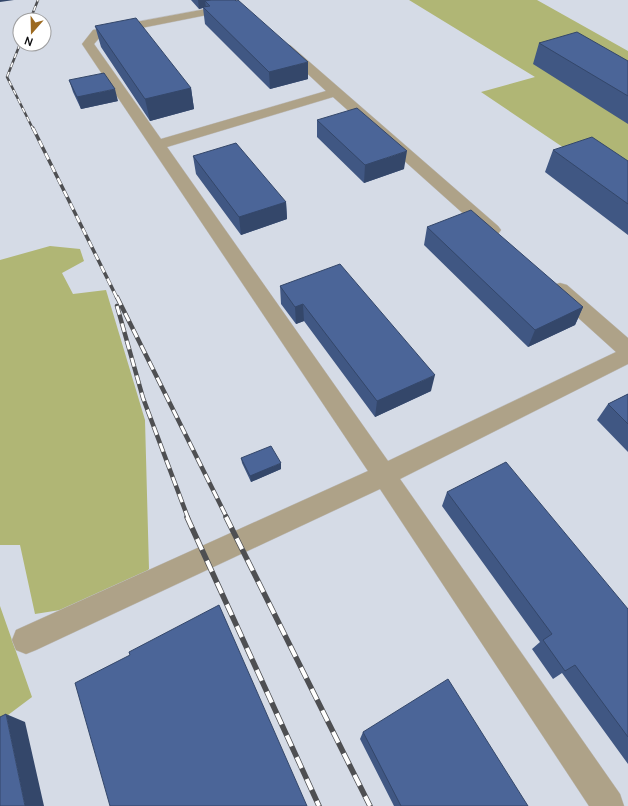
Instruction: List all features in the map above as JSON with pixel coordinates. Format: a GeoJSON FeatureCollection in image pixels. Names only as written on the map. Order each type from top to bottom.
{"type":"FeatureCollection","features":[{"type":"Feature","properties":{"kind":"lane"},"geometry":{"type":"LineString","coordinates":[[250,16],[238,6],[97,33],[88,44],[384,475],[608,806]]}},
{"type":"Feature","properties":{"kind":"lane"},"geometry":{"type":"LineString","coordinates":[[273,36],[503,240]]}},
{"type":"Feature","properties":{"kind":"lane"},"geometry":{"type":"LineString","coordinates":[[157,146],[336,92]]}},
{"type":"Feature","properties":{"kind":"lane"},"geometry":{"type":"LineString","coordinates":[[545,276],[628,350]]}},
{"type":"Feature","properties":{"kind":"lane"},"geometry":{"type":"LineString","coordinates":[[26,640],[384,475],[628,355]]}},
{"type":"Feature","properties":{"kind":"shaded area"},"geometry":{"type":"Polygon","coordinates":[[[0,0],[628,0],[628,806],[0,806],[0,0]]]}},
{"type":"Feature","properties":{"kind":"green space"},"geometry":{"type":"Polygon","coordinates":[[[409,0],[537,0],[628,51],[628,191],[481,92],[535,77],[409,0]]]}},
{"type":"Feature","properties":{"kind":"green space"},"geometry":{"type":"Polygon","coordinates":[[[50,246],[80,249],[84,261],[62,273],[73,294],[106,290],[145,420],[149,569],[117,601],[35,614],[20,545],[0,545],[0,260],[50,246]]]}},
{"type":"Feature","properties":{"kind":"green space"},"geometry":{"type":"Polygon","coordinates":[[[0,606],[32,697],[0,721],[0,606]]]}},
{"type":"Feature","properties":{"kind":"building"},"geometry":{"type":"Polygon","coordinates":[[[238,0],[308,62],[269,72],[203,7],[210,6],[205,1],[238,0]]]}},
{"type":"Feature","properties":{"kind":"building"},"geometry":{"type":"Polygon","coordinates":[[[136,18],[191,88],[145,99],[95,26],[136,18]]]}},
{"type":"Feature","properties":{"kind":"building"},"geometry":{"type":"Polygon","coordinates":[[[577,32],[628,61],[628,96],[539,43],[577,32]]]}},
{"type":"Feature","properties":{"kind":"building"},"geometry":{"type":"Polygon","coordinates":[[[104,73],[115,89],[77,97],[69,80],[104,73]]]}},
{"type":"Feature","properties":{"kind":"building"},"geometry":{"type":"Polygon","coordinates":[[[357,108],[407,151],[365,165],[317,120],[357,108]]]}},
{"type":"Feature","properties":{"kind":"building"},"geometry":{"type":"Polygon","coordinates":[[[592,137],[628,161],[628,204],[553,150],[592,137]]]}},
{"type":"Feature","properties":{"kind":"building"},"geometry":{"type":"Polygon","coordinates":[[[236,143],[286,202],[239,217],[193,156],[236,143]]]}},
{"type":"Feature","properties":{"kind":"building"},"geometry":{"type":"Polygon","coordinates":[[[471,210],[583,307],[535,330],[427,227],[471,210]]]}},
{"type":"Feature","properties":{"kind":"building"},"geometry":{"type":"Polygon","coordinates":[[[340,264],[435,375],[377,401],[303,304],[295,307],[280,286],[340,264]]]}},
{"type":"Feature","properties":{"kind":"building"},"geometry":{"type":"Polygon","coordinates":[[[628,394],[628,424],[608,404],[628,394]]]}},
{"type":"Feature","properties":{"kind":"building"},"geometry":{"type":"Polygon","coordinates":[[[271,446],[281,463],[250,476],[241,458],[271,446]]]}},
{"type":"Feature","properties":{"kind":"building"},"geometry":{"type":"Polygon","coordinates":[[[506,462],[628,609],[628,737],[575,665],[565,671],[543,640],[552,634],[447,492],[506,462]]]}},
{"type":"Feature","properties":{"kind":"building"},"geometry":{"type":"Polygon","coordinates":[[[219,605],[307,806],[110,806],[75,683],[130,655],[129,652],[219,605]]]}},
{"type":"Feature","properties":{"kind":"building"},"geometry":{"type":"Polygon","coordinates":[[[448,679],[528,806],[401,806],[363,732],[448,679]]]}},
{"type":"Feature","properties":{"kind":"building"},"geometry":{"type":"Polygon","coordinates":[[[6,714],[25,806],[0,806],[0,717],[6,714]]]}},
{"type":"Feature","properties":{"kind":"railway"},"geometry":{"type":"LineString","coordinates":[[33,12],[38,0]]}},
{"type":"Feature","properties":{"kind":"railway"},"geometry":{"type":"LineString","coordinates":[[17,52],[7,77],[33,129]]}},
{"type":"Feature","properties":{"kind":"railway"},"geometry":{"type":"LineString","coordinates":[[33,128],[117,298]]}},
{"type":"Feature","properties":{"kind":"railway"},"geometry":{"type":"LineString","coordinates":[[117,297],[227,518]]}},
{"type":"Feature","properties":{"kind":"railway"},"geometry":{"type":"LineString","coordinates":[[117,306],[143,398],[188,518]]}},
{"type":"Feature","properties":{"kind":"railway"},"geometry":{"type":"LineString","coordinates":[[187,517],[319,806]]}},
{"type":"Feature","properties":{"kind":"railway"},"geometry":{"type":"LineString","coordinates":[[226,517],[370,806]]}}]}
